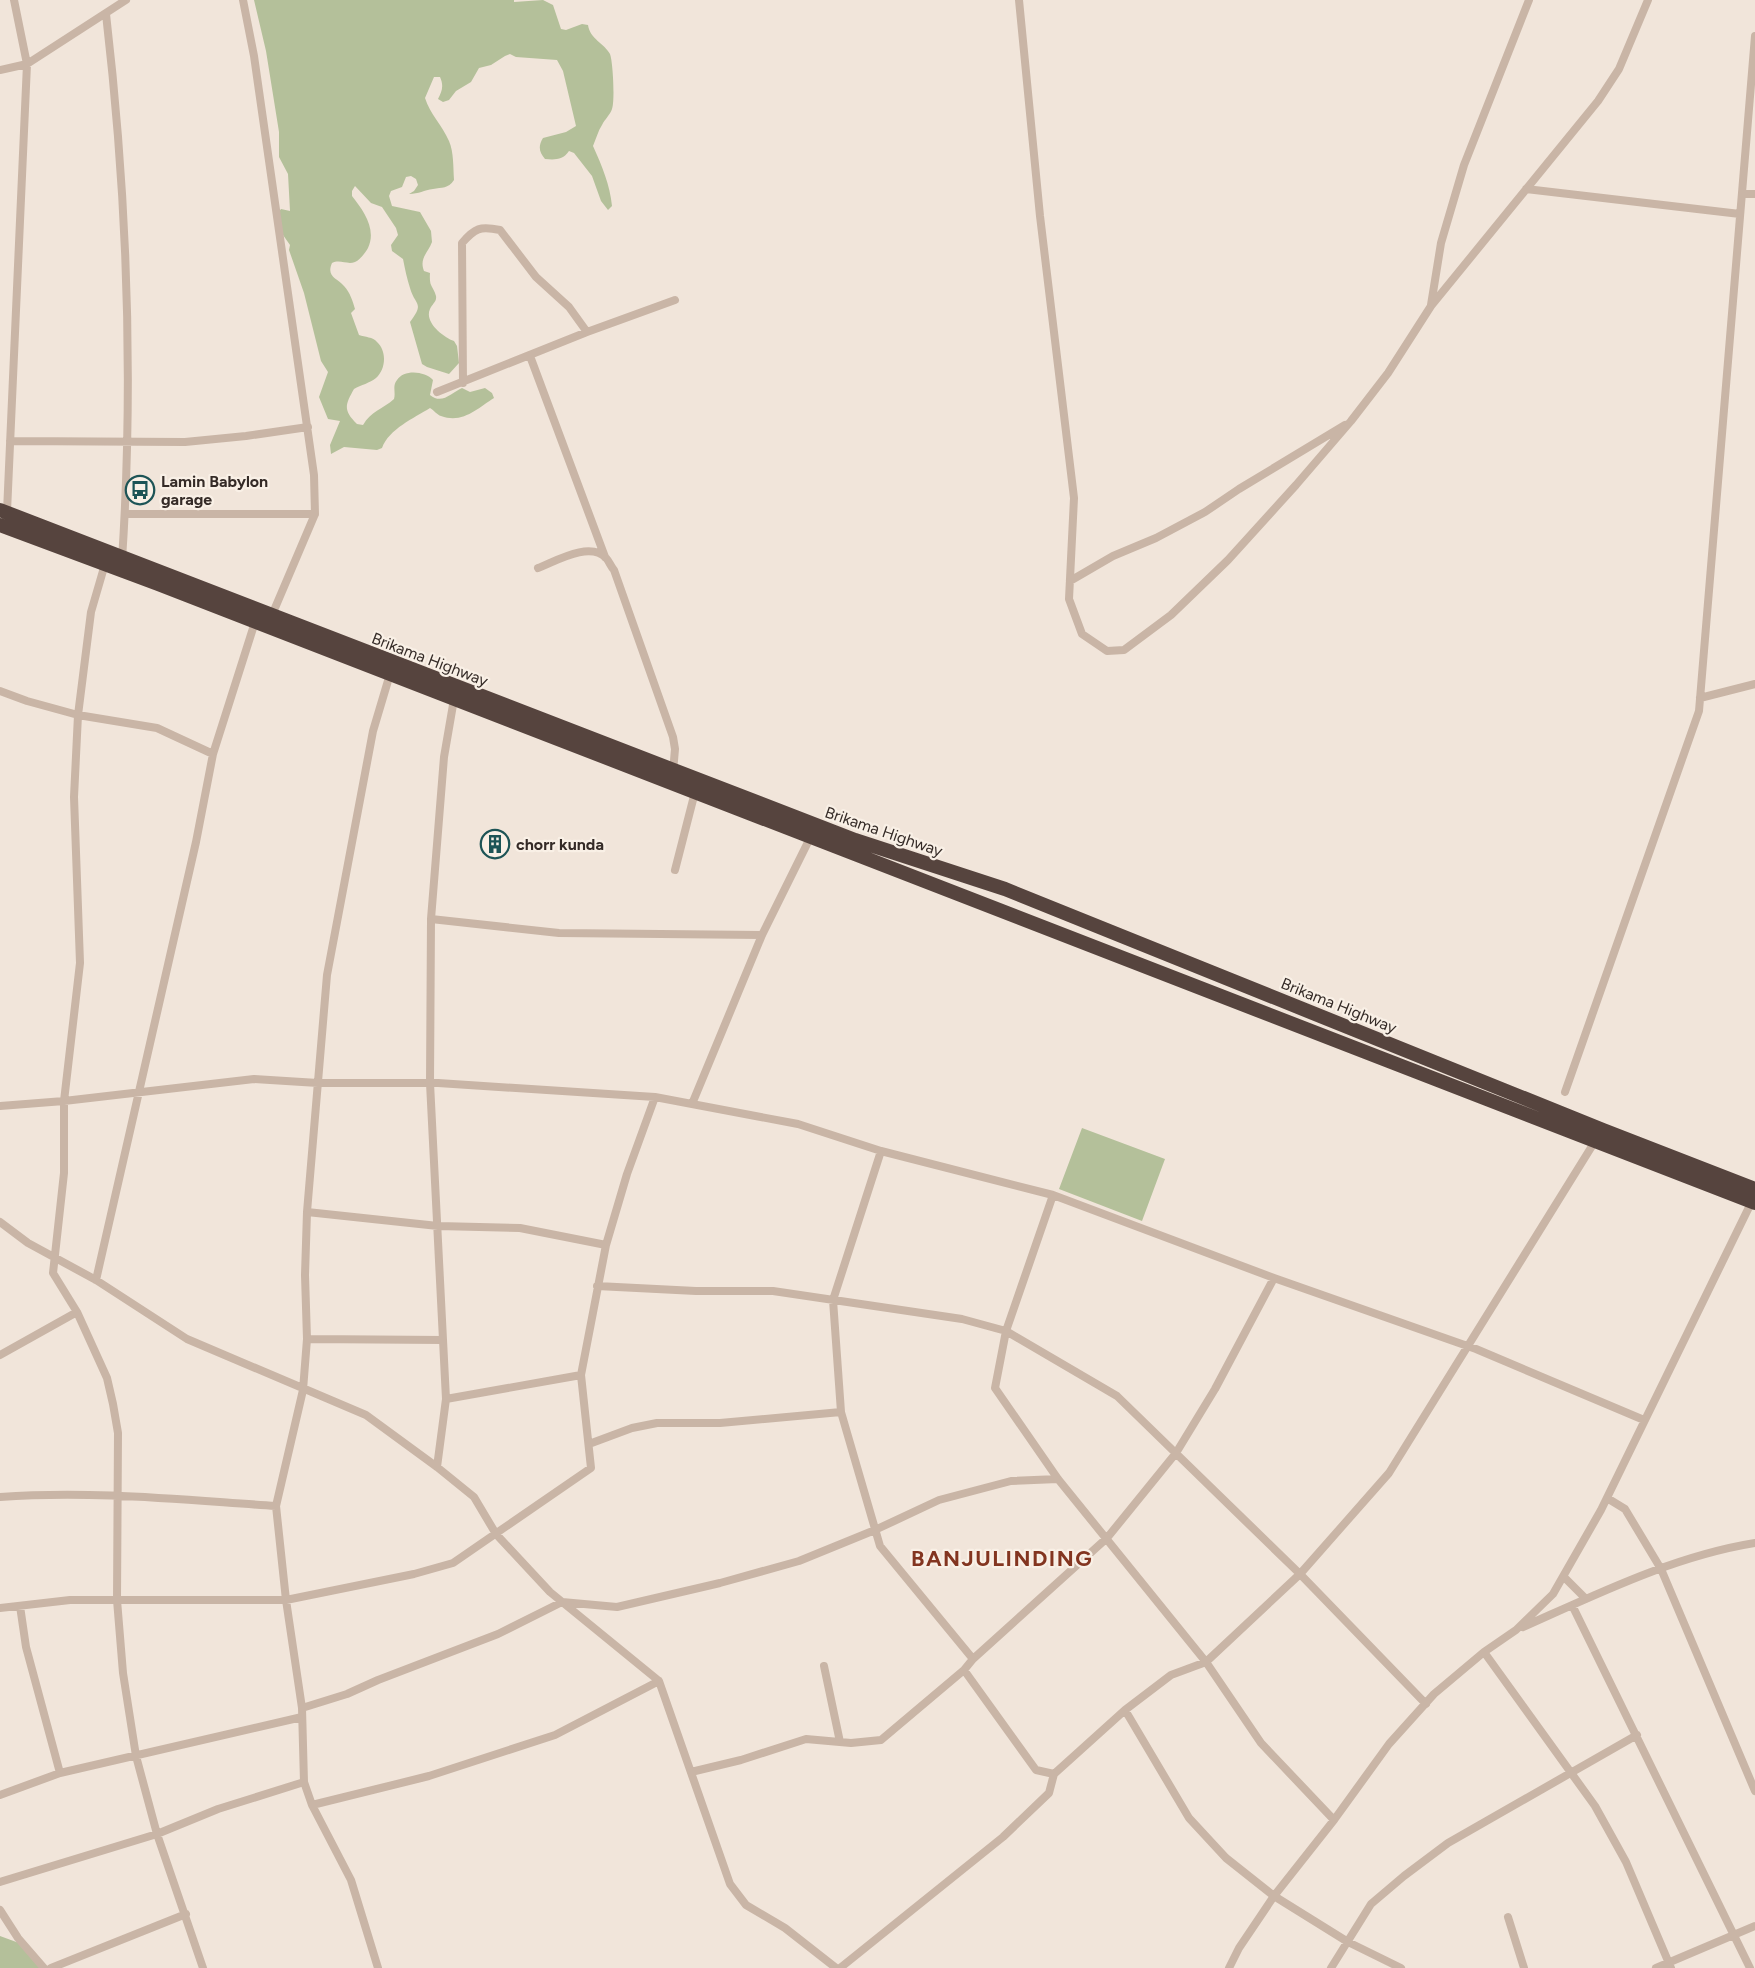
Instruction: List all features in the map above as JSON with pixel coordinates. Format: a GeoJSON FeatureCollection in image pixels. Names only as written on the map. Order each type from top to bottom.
{"type":"FeatureCollection","features":[{"type":"Feature","properties":{"kind":"highway","name":"Brikama Highway"},"geometry":{"type":"LineString","coordinates":[[2,516],[105,564],[122,564]]}},
{"type":"Feature","properties":{"kind":"highway","name":"Brikama Highway"},"geometry":{"type":"LineString","coordinates":[[2,516],[160,578],[272,615],[671,776],[695,792],[810,838],[1599,1135]]}},
{"type":"Feature","properties":{"kind":"highway","name":"Brikama Highway"},"geometry":{"type":"LineString","coordinates":[[160,578],[255,622],[454,699],[855,840],[1005,889],[1754,1197]]}},
{"type":"Feature","properties":{"kind":"street"},"geometry":{"type":"LineString","coordinates":[[2,516],[10,441],[27,64],[14,0]]}},
{"type":"Feature","properties":{"kind":"street"},"geometry":{"type":"LineString","coordinates":[[0,70],[27,64],[109,7],[126,0]]}},
{"type":"Feature","properties":{"kind":"street"},"geometry":{"type":"LineString","coordinates":[[243,0],[254,56],[314,475],[315,514],[272,615]]}},
{"type":"Feature","properties":{"kind":"street"},"geometry":{"type":"LineString","coordinates":[[1019,0],[1040,216],[1074,498],[1069,599],[1082,634],[1107,651],[1124,650],[1171,615],[1228,560],[1351,421],[1388,373],[1431,306],[1598,101],[1619,69],[1648,0]]}},
{"type":"Feature","properties":{"kind":"street"},"geometry":{"type":"LineString","coordinates":[[1431,306],[1441,243],[1457,186],[1529,0]]}},
{"type":"Feature","properties":{"kind":"street"},"geometry":{"type":"LineString","coordinates":[[109,7],[125,227],[128,440],[122,564]]}},
{"type":"Feature","properties":{"kind":"street"},"geometry":{"type":"LineString","coordinates":[[1565,1092],[1699,711],[1755,36]]}},
{"type":"Feature","properties":{"kind":"street"},"geometry":{"type":"LineString","coordinates":[[1526,189],[1740,214]]}},
{"type":"Feature","properties":{"kind":"street"},"geometry":{"type":"LineString","coordinates":[[1742,194],[1755,194]]}},
{"type":"Feature","properties":{"kind":"street"},"geometry":{"type":"LineString","coordinates":[[463,383],[462,243],[470,234],[483,227],[500,230],[536,277],[569,307],[587,332]]}},
{"type":"Feature","properties":{"kind":"street"},"geometry":{"type":"LineString","coordinates":[[437,392],[587,332],[675,300]]}},
{"type":"Feature","properties":{"kind":"street"},"geometry":{"type":"LineString","coordinates":[[530,356],[605,557],[614,570],[673,737],[671,776]]}},
{"type":"Feature","properties":{"kind":"street"},"geometry":{"type":"LineString","coordinates":[[1070,581],[1113,556],[1156,538],[1205,512],[1351,421]]}},
{"type":"Feature","properties":{"kind":"street"},"geometry":{"type":"LineString","coordinates":[[10,441],[184,442],[308,427]]}},
{"type":"Feature","properties":{"kind":"street"},"geometry":{"type":"LineString","coordinates":[[126,514],[315,514]]}},
{"type":"Feature","properties":{"kind":"street"},"geometry":{"type":"LineString","coordinates":[[538,568],[585,551],[595,552],[605,557]]}},
{"type":"Feature","properties":{"kind":"street"},"geometry":{"type":"LineString","coordinates":[[105,564],[91,612],[78,715],[74,797],[80,963],[64,1101],[64,1173],[53,1273],[77,1312],[107,1378],[113,1404],[118,1432],[117,1600],[123,1673],[136,1756],[157,1834],[203,1968]]}},
{"type":"Feature","properties":{"kind":"street"},"geometry":{"type":"LineString","coordinates":[[96,1280],[196,842],[213,754],[255,622]]}},
{"type":"Feature","properties":{"kind":"street"},"geometry":{"type":"LineString","coordinates":[[378,1968],[351,1880],[312,1805],[304,1782],[302,1708],[286,1600],[276,1506],[303,1390],[307,1339],[306,1212],[327,975],[374,731],[390,674]]}},
{"type":"Feature","properties":{"kind":"street"},"geometry":{"type":"LineString","coordinates":[[1700,698],[1755,684]]}},
{"type":"Feature","properties":{"kind":"street"},"geometry":{"type":"LineString","coordinates":[[0,691],[78,715],[157,728],[213,754]]}},
{"type":"Feature","properties":{"kind":"street"},"geometry":{"type":"LineString","coordinates":[[436,1467],[446,1399],[429,1083],[431,918],[444,757],[454,699]]}},
{"type":"Feature","properties":{"kind":"street"},"geometry":{"type":"LineString","coordinates":[[675,870],[695,792]]}},
{"type":"Feature","properties":{"kind":"street"},"geometry":{"type":"LineString","coordinates":[[693,1104],[762,935],[810,838]]}},
{"type":"Feature","properties":{"kind":"street"},"geometry":{"type":"LineString","coordinates":[[431,918],[559,933],[762,935]]}},
{"type":"Feature","properties":{"kind":"street"},"geometry":{"type":"LineString","coordinates":[[0,1106],[254,1079],[318,1083],[429,1083],[655,1097],[798,1124],[881,1151],[1053,1195],[1274,1278],[1469,1346],[1644,1420]]}},
{"type":"Feature","properties":{"kind":"street"},"geometry":{"type":"LineString","coordinates":[[0,1608],[70,1600],[286,1600],[414,1574],[453,1563],[591,1468],[581,1376],[606,1245],[627,1174],[655,1097]]}},
{"type":"Feature","properties":{"kind":"street"},"geometry":{"type":"LineString","coordinates":[[0,1223],[28,1243],[96,1280],[187,1339],[366,1415],[474,1497],[496,1534],[550,1592],[659,1681],[730,1884],[746,1905],[785,1928],[838,1968],[1003,1837],[1049,1793],[1054,1774],[1125,1710],[1171,1675],[1206,1662],[1300,1574],[1389,1473],[1599,1135]]}},
{"type":"Feature","properties":{"kind":"street"},"geometry":{"type":"LineString","coordinates":[[881,1151],[833,1300],[841,1412],[880,1546],[973,1659]]}},
{"type":"Feature","properties":{"kind":"street"},"geometry":{"type":"LineString","coordinates":[[1053,1195],[1005,1332],[995,1388],[1058,1479],[1206,1662],[1261,1743],[1334,1820]]}},
{"type":"Feature","properties":{"kind":"street"},"geometry":{"type":"LineString","coordinates":[[1229,1968],[1239,1948],[1274,1896],[1334,1820],[1389,1744],[1434,1694],[1484,1652],[1516,1630],[1553,1594],[1607,1498],[1754,1197]]}},
{"type":"Feature","properties":{"kind":"street"},"geometry":{"type":"LineString","coordinates":[[306,1212],[438,1226],[520,1228],[606,1245]]}},
{"type":"Feature","properties":{"kind":"street"},"geometry":{"type":"LineString","coordinates":[[691,1772],[741,1760],[806,1739],[851,1743],[881,1740],[964,1670],[973,1659],[1107,1538],[1176,1453],[1215,1389],[1274,1278]]}},
{"type":"Feature","properties":{"kind":"street"},"geometry":{"type":"LineString","coordinates":[[597,1286],[696,1291],[773,1291],[962,1319],[1005,1332],[1117,1396],[1300,1574],[1426,1704]]}},
{"type":"Feature","properties":{"kind":"street"},"geometry":{"type":"LineString","coordinates":[[0,1354],[77,1312]]}},
{"type":"Feature","properties":{"kind":"street"},"geometry":{"type":"LineString","coordinates":[[307,1339],[443,1340]]}},
{"type":"Feature","properties":{"kind":"street"},"geometry":{"type":"LineString","coordinates":[[446,1399],[581,1376]]}},
{"type":"Feature","properties":{"kind":"street"},"geometry":{"type":"LineString","coordinates":[[590,1444],[632,1428],[657,1423],[720,1423],[841,1412]]}},
{"type":"Feature","properties":{"kind":"street"},"geometry":{"type":"LineString","coordinates":[[302,1708],[347,1694],[498,1634],[562,1602],[617,1607],[720,1583],[799,1561],[875,1530],[939,1500],[1011,1481],[1058,1479]]}},
{"type":"Feature","properties":{"kind":"street"},"geometry":{"type":"LineString","coordinates":[[0,1497],[117,1495],[276,1506]]}},
{"type":"Feature","properties":{"kind":"street"},"geometry":{"type":"LineString","coordinates":[[1607,1498],[1625,1509],[1661,1569],[1755,1791]]}},
{"type":"Feature","properties":{"kind":"street"},"geometry":{"type":"LineString","coordinates":[[1516,1630],[1661,1569],[1711,1552],[1755,1543]]}},
{"type":"Feature","properties":{"kind":"street"},"geometry":{"type":"LineString","coordinates":[[1564,1577],[1586,1599]]}},
{"type":"Feature","properties":{"kind":"street"},"geometry":{"type":"LineString","coordinates":[[1572,1605],[1736,1935],[1750,1968]]}},
{"type":"Feature","properties":{"kind":"street"},"geometry":{"type":"LineString","coordinates":[[20,1606],[26,1647],[60,1773]]}},
{"type":"Feature","properties":{"kind":"street"},"geometry":{"type":"LineString","coordinates":[[1484,1652],[1594,1806],[1626,1862],[1670,1966]]}},
{"type":"Feature","properties":{"kind":"street"},"geometry":{"type":"LineString","coordinates":[[824,1666],[840,1742]]}},
{"type":"Feature","properties":{"kind":"street"},"geometry":{"type":"LineString","coordinates":[[964,1670],[1036,1770],[1054,1774]]}},
{"type":"Feature","properties":{"kind":"street"},"geometry":{"type":"LineString","coordinates":[[312,1805],[429,1776],[555,1735],[659,1681]]}},
{"type":"Feature","properties":{"kind":"street"},"geometry":{"type":"LineString","coordinates":[[1125,1710],[1189,1818],[1226,1858],[1274,1896],[1348,1942],[1401,1968]]}},
{"type":"Feature","properties":{"kind":"street"},"geometry":{"type":"LineString","coordinates":[[0,1795],[60,1773],[302,1718]]}},
{"type":"Feature","properties":{"kind":"street"},"geometry":{"type":"LineString","coordinates":[[1331,1968],[1371,1904],[1404,1876],[1448,1843],[1637,1735]]}},
{"type":"Feature","properties":{"kind":"street"},"geometry":{"type":"LineString","coordinates":[[0,1882],[157,1834],[218,1809],[304,1782]]}},
{"type":"Feature","properties":{"kind":"street"},"geometry":{"type":"LineString","coordinates":[[0,1910],[18,1938]]}},
{"type":"Feature","properties":{"kind":"street"},"geometry":{"type":"LineString","coordinates":[[51,1968],[186,1914]]}},
{"type":"Feature","properties":{"kind":"street"},"geometry":{"type":"LineString","coordinates":[[1508,1917],[1524,1968]]}},
{"type":"Feature","properties":{"kind":"street"},"geometry":{"type":"LineString","coordinates":[[0,1922],[18,1938],[44,1968]]}},
{"type":"Feature","properties":{"kind":"street"},"geometry":{"type":"LineString","coordinates":[[1656,1968],[1670,1966],[1755,1926]]}},
{"type":"Feature","properties":{"kind":"green space"},"geometry":{"type":"Polygon","coordinates":[[[254,0],[514,0],[514,2],[543,0],[553,5],[561,29],[566,30],[582,24],[588,25],[591,34],[610,54],[613,105],[593,146],[609,191],[612,206],[608,210],[601,201],[592,176],[574,153],[569,151],[561,158],[545,159],[540,151],[543,138],[566,132],[576,126],[563,71],[557,60],[516,57],[510,54],[491,65],[479,68],[471,82],[456,91],[449,100],[443,102],[438,99],[442,88],[440,77],[434,77],[425,98],[451,146],[454,180],[445,187],[409,194],[418,185],[416,179],[411,176],[406,177],[402,187],[391,191],[389,196],[392,206],[420,212],[431,231],[432,242],[423,259],[424,271],[430,273],[431,284],[436,296],[429,314],[432,324],[457,346],[459,363],[449,374],[422,364],[410,322],[417,311],[418,304],[410,288],[403,259],[392,251],[391,245],[398,235],[396,228],[382,207],[371,203],[355,186],[352,191],[352,196],[370,227],[370,241],[359,260],[352,263],[332,263],[330,271],[351,297],[355,309],[351,313],[359,335],[377,342],[384,355],[384,360],[382,370],[376,378],[354,389],[347,403],[349,415],[357,424],[363,425],[373,413],[394,399],[395,385],[400,376],[415,372],[433,380],[430,395],[434,398],[446,397],[462,388],[470,392],[485,388],[492,393],[494,398],[470,414],[449,418],[430,408],[390,435],[382,448],[377,450],[344,447],[331,454],[330,445],[340,421],[328,419],[319,397],[328,372],[321,361],[304,293],[289,250],[290,245],[283,235],[278,213],[281,209],[290,211],[288,174],[279,157],[279,132],[266,51],[254,0]]]}},
{"type":"Feature","properties":{"kind":"green space"},"geometry":{"type":"Polygon","coordinates":[[[1082,1128],[1165,1159],[1142,1221],[1059,1189],[1082,1128]]]}},
{"type":"Feature","properties":{"kind":"green space"},"geometry":{"type":"Polygon","coordinates":[[[0,1936],[19,1943],[47,1968],[0,1968],[0,1936]]]}},
{"type":"Feature","properties":{"kind":"place","name":"Lamin Babylon garage"},"geometry":{"type":"Point","coordinates":[140,490]}},
{"type":"Feature","properties":{"kind":"place","name":"chorr kunda"},"geometry":{"type":"Point","coordinates":[495,844]}},
{"type":"Feature","properties":{"kind":"district","name":"BANJULINDING"},"geometry":{"type":"Point","coordinates":[1002,1558]}}]}
